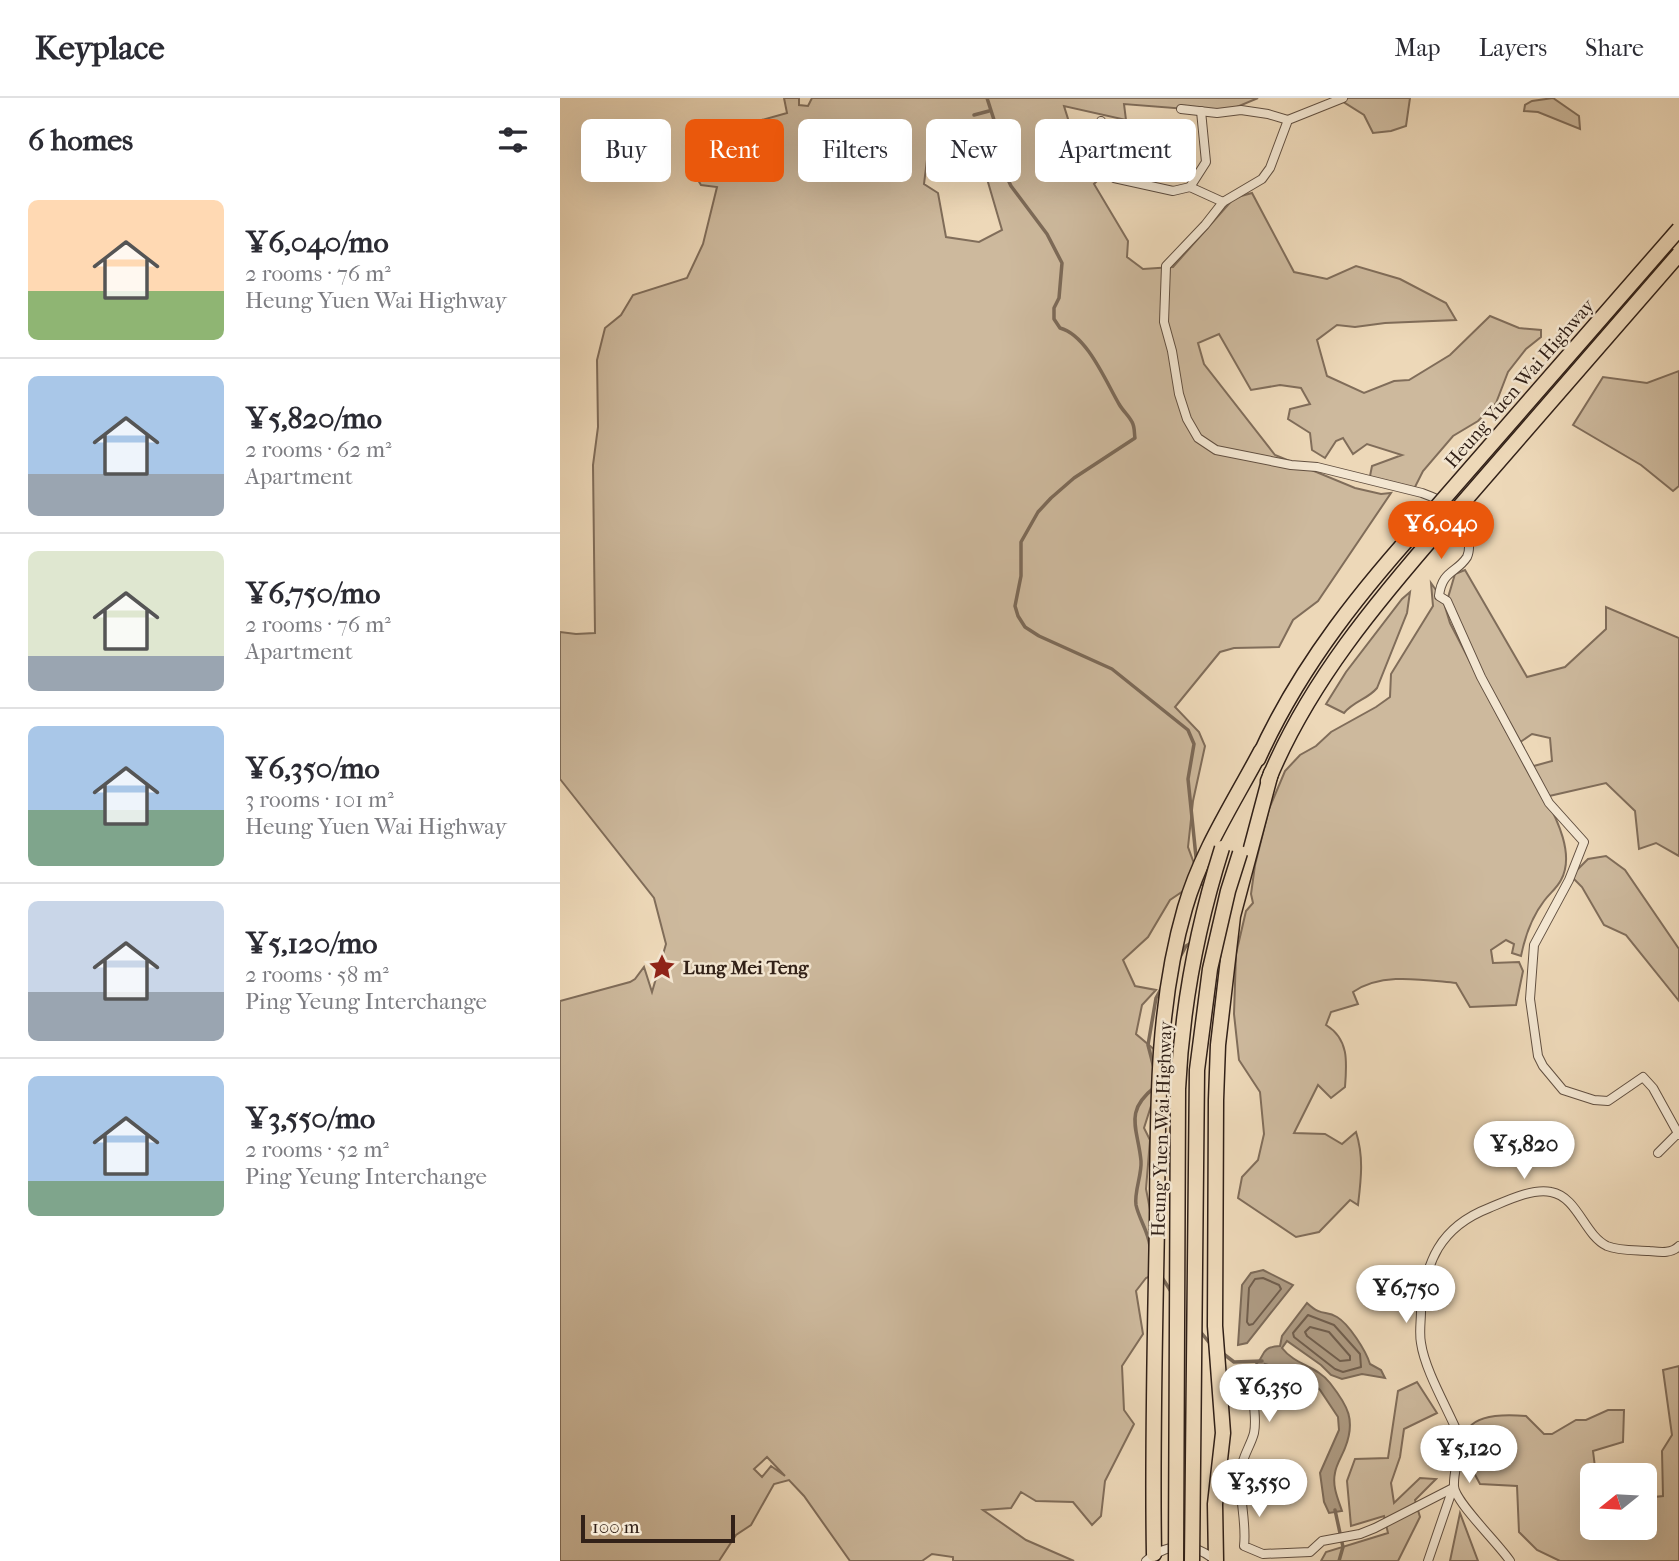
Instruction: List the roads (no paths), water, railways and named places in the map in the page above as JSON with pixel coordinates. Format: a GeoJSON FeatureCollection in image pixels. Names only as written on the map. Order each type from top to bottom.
{"type":"FeatureCollection","features":[{"type":"Feature","properties":{"kind":"highway","name":"Heung Yuen Wai Highway"},"geometry":{"type":"LineString","coordinates":[[1176,1561],[1178,1102],[1181,1042],[1193,957],[1217,846],[1261,751],[1290,698],[1332,632],[1369,583],[1679,229]]}},
{"type":"Feature","properties":{"kind":"highway","name":"Heung Yuen Wai Highway"},"geometry":{"type":"LineString","coordinates":[[1192,1561],[1197,1070],[1210,969],[1228,891],[1244,854],[1271,774],[1312,697],[1339,655],[1384,595],[1679,254]]}},
{"type":"Feature","properties":{"kind":"highway"},"geometry":{"type":"LineString","coordinates":[[1150,1558],[1162,1031],[1171,966],[1184,910],[1199,869],[1217,846]]}},
{"type":"Feature","properties":{"kind":"highway"},"geometry":{"type":"LineString","coordinates":[[1216,1561],[1215,1504],[1223,1433],[1215,1326],[1218,1045],[1231,928],[1244,854]]}},
{"type":"Feature","properties":{"kind":"street"},"geometry":{"type":"LineString","coordinates":[[1181,109],[1217,113],[1241,110],[1288,120],[1343,98]]}},
{"type":"Feature","properties":{"kind":"street"},"geometry":{"type":"LineString","coordinates":[[1190,187],[1206,162],[1201,111]]}},
{"type":"Feature","properties":{"kind":"street"},"geometry":{"type":"LineString","coordinates":[[1288,120],[1270,168],[1262,179],[1223,202],[1166,266],[1164,322],[1187,419],[1198,438],[1216,450],[1290,465],[1317,467],[1422,493],[1438,499],[1460,513],[1467,527],[1467,557],[1445,576],[1439,596],[1447,600],[1481,677],[1549,803],[1584,842],[1569,880],[1534,945],[1530,999],[1538,1056],[1563,1090],[1594,1100],[1608,1101],[1643,1077],[1653,1088],[1678,1134],[1658,1153]]}},
{"type":"Feature","properties":{"kind":"street"},"geometry":{"type":"LineString","coordinates":[[1132,182],[1173,191],[1190,187],[1223,202]]}},
{"type":"Feature","properties":{"kind":"street"},"geometry":{"type":"LineString","coordinates":[[1428,1561],[1453,1488],[1461,1448],[1459,1436],[1420,1343],[1422,1297],[1433,1256],[1453,1229],[1477,1213],[1532,1194],[1551,1192],[1572,1206],[1596,1238],[1610,1248],[1665,1252],[1679,1246]]}},
{"type":"Feature","properties":{"kind":"street"},"geometry":{"type":"LineString","coordinates":[[1251,1373],[1254,1433],[1241,1469],[1241,1503],[1246,1528],[1244,1546],[1263,1554],[1310,1552],[1322,1541],[1360,1534],[1375,1528],[1453,1488]]}},
{"type":"Feature","properties":{"kind":"street"},"geometry":{"type":"LineString","coordinates":[[1453,1488],[1464,1506],[1510,1561]]}},
{"type":"Feature","properties":{"kind":"street"},"geometry":{"type":"LineString","coordinates":[[1150,1558],[1163,1550],[1181,1546],[1200,1550],[1216,1561]]}},
{"type":"Feature","properties":{"kind":"water"},"geometry":{"type":"Polygon","coordinates":[[[1263,1270],[1293,1285],[1247,1343],[1238,1345],[1242,1285],[1251,1273],[1263,1270]]]}},
{"type":"Feature","properties":{"kind":"water"},"geometry":{"type":"Polygon","coordinates":[[[1307,1303],[1320,1312],[1342,1320],[1365,1352],[1370,1364],[1381,1370],[1385,1378],[1362,1374],[1342,1379],[1331,1375],[1287,1341],[1282,1348],[1287,1354],[1325,1377],[1346,1406],[1350,1429],[1334,1478],[1342,1511],[1329,1513],[1324,1502],[1320,1473],[1339,1430],[1338,1417],[1320,1390],[1305,1375],[1265,1364],[1281,1382],[1260,1386],[1252,1373],[1252,1367],[1265,1351],[1280,1346],[1282,1336],[1307,1303]]]}},
{"type":"Feature","properties":{"kind":"waterway"},"geometry":{"type":"LineString","coordinates":[[987,98],[995,123],[1001,165],[1011,186],[1047,234],[1062,263],[1054,319],[1060,328],[1079,340],[1095,360],[1132,422],[1135,438],[1074,478],[1038,512],[1021,542],[1021,576],[1015,606],[1025,627],[1112,669],[1188,730],[1194,744],[1188,779],[1198,861]]}},
{"type":"Feature","properties":{"kind":"waterway"},"geometry":{"type":"LineString","coordinates":[[974,115],[989,111]]}},
{"type":"Feature","properties":{"kind":"waterway"},"geometry":{"type":"LineString","coordinates":[[1180,957],[1186,946],[1193,942]]}},
{"type":"Feature","properties":{"kind":"waterway"},"geometry":{"type":"LineString","coordinates":[[1154,1068],[1148,1045],[1156,998],[1162,987]]}},
{"type":"Feature","properties":{"kind":"waterway"},"geometry":{"type":"LineString","coordinates":[[1150,1246],[1136,1205],[1141,1161],[1135,1121],[1139,1104],[1155,1087]]}},
{"type":"Feature","properties":{"kind":"waterway"},"geometry":{"type":"LineString","coordinates":[[1161,1276],[1172,1293]]}},
{"type":"Feature","properties":{"kind":"waterway"},"geometry":{"type":"LineString","coordinates":[[1199,1330],[1212,1346]]}},
{"type":"Feature","properties":{"kind":"waterway"},"geometry":{"type":"LineString","coordinates":[[1221,1352],[1234,1362],[1262,1361]]}},
{"type":"Feature","properties":{"kind":"waterway"},"geometry":{"type":"LineString","coordinates":[[1335,1510],[1343,1547],[1339,1561]]}},
{"type":"Feature","properties":{"kind":"place","name":"Lung Mei Teng"},"geometry":{"type":"Point","coordinates":[662,967]}}]}
